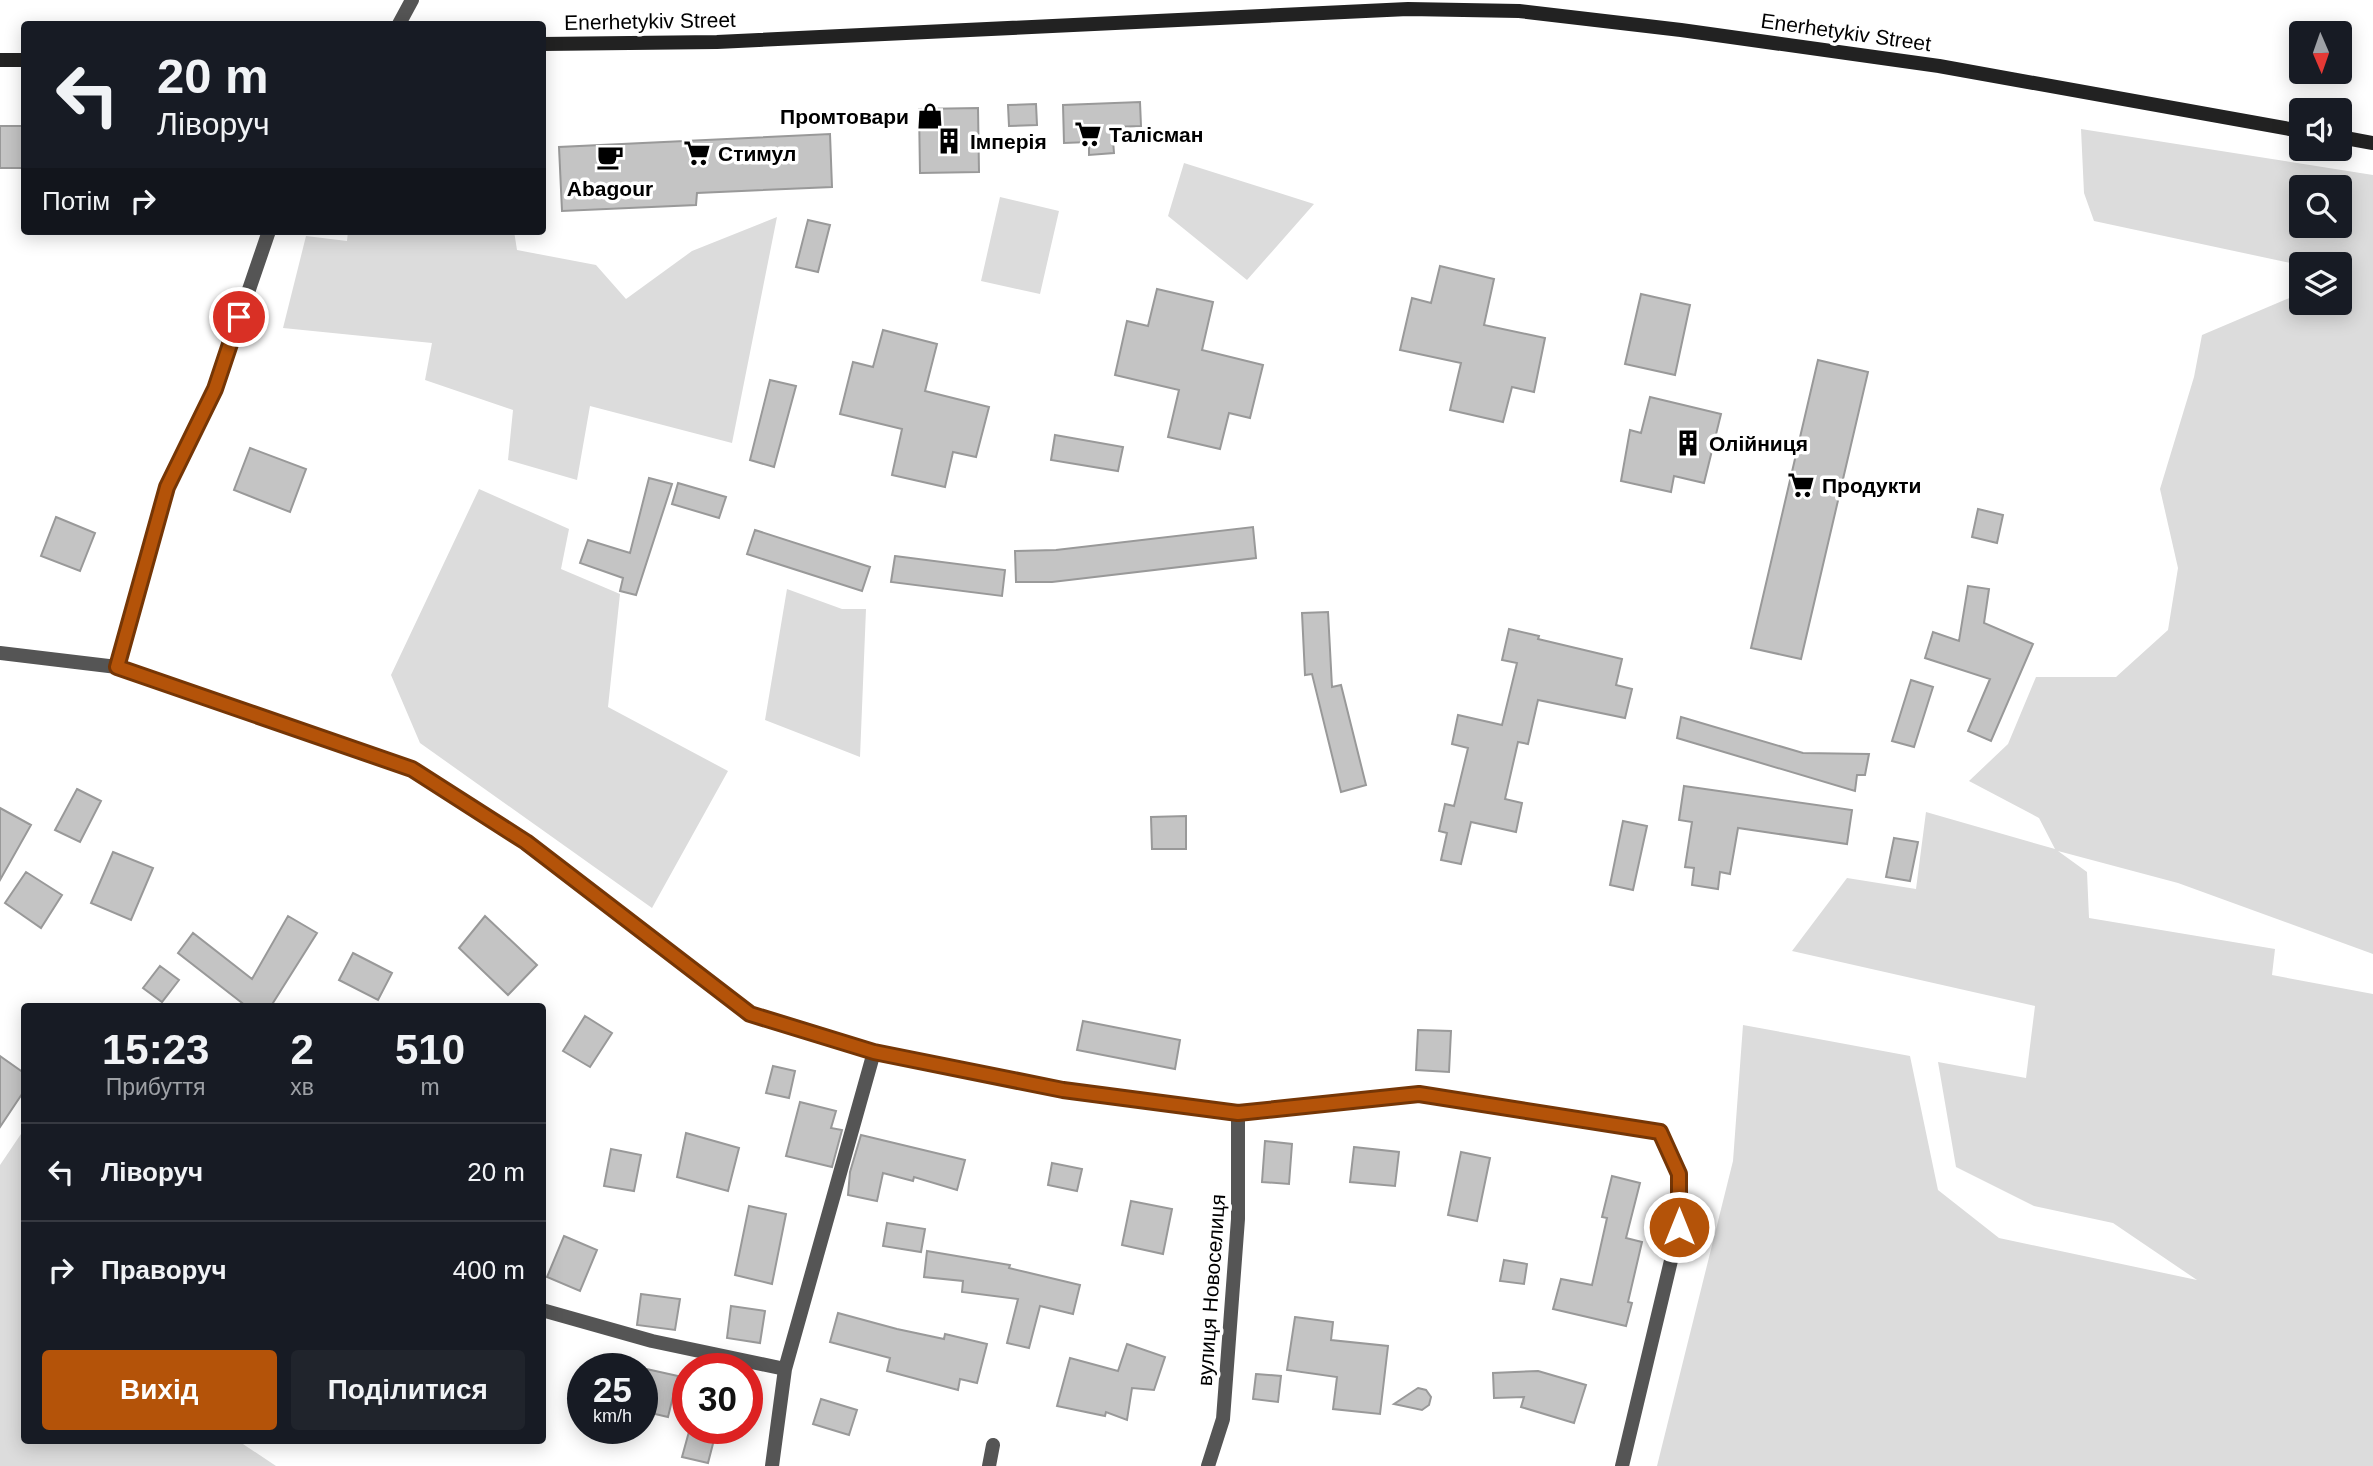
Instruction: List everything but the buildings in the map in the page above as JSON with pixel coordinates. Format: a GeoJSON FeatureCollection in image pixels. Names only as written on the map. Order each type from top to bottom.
{"type":"FeatureCollection","features":[{"type":"Feature","properties":{"kind":"main road","name":"Enerhetykiv Street"},"geometry":{"type":"LineString","coordinates":[[546,44],[717,42],[1381,10],[1519,10],[1939,66],[2289,129]]}},
{"type":"Feature","properties":{"kind":"main road"},"geometry":{"type":"LineString","coordinates":[[0,60],[21,60]]}},
{"type":"Feature","properties":{"kind":"main road"},"geometry":{"type":"LineString","coordinates":[[2352,140],[2373,143]]}},
{"type":"Feature","properties":{"kind":"street"},"geometry":{"type":"LineString","coordinates":[[401,21],[412,0]]}},
{"type":"Feature","properties":{"kind":"street"},"geometry":{"type":"LineString","coordinates":[[117,667],[167,487],[215,389],[268,235]]}},
{"type":"Feature","properties":{"kind":"street"},"geometry":{"type":"LineString","coordinates":[[0,653],[117,667],[412,769],[526,842],[750,1014],[874,1052],[1063,1090],[1238,1113],[1419,1094],[1660,1132],[1679,1174],[1679,1227],[1622,1466]]}},
{"type":"Feature","properties":{"kind":"street"},"geometry":{"type":"LineString","coordinates":[[772,1466],[785,1369],[874,1052]]}},
{"type":"Feature","properties":{"kind":"street","name":"вулиця Новоселиця"},"geometry":{"type":"LineString","coordinates":[[1208,1466],[1223,1419],[1238,1219],[1238,1113]]}},
{"type":"Feature","properties":{"kind":"street"},"geometry":{"type":"LineString","coordinates":[[546,1311],[652,1341],[785,1369]]}},
{"type":"Feature","properties":{"kind":"street"},"geometry":{"type":"LineString","coordinates":[[989,1466],[993,1445]]}},
{"type":"Feature","properties":{"kind":"shaded area"},"geometry":{"type":"Polygon","coordinates":[[[2081,129],[2373,175],[2373,954],[2178,883],[2058,851],[2087,872],[2089,918],[2275,949],[2272,975],[2373,994],[2373,1466],[1657,1466],[1733,1161],[1743,1025],[1910,1056],[1938,1190],[1999,1238],[2197,1280],[2113,1223],[2034,1206],[1956,1167],[1938,1062],[2026,1078],[2035,1006],[1792,951],[1847,878],[1916,889],[1926,812],[2055,849],[2039,818],[1969,781],[2008,744],[2036,677],[2116,677],[2168,630],[2178,568],[2160,489],[2194,377],[2202,335],[2289,298],[2289,315],[2352,315],[2352,252],[2289,252],[2289,263],[2094,221],[2084,193],[2081,129]]]}},
{"type":"Feature","properties":{"kind":"shaded area"},"geometry":{"type":"Polygon","coordinates":[[[1184,163],[1314,204],[1247,280],[1168,216],[1184,163]]]}},
{"type":"Feature","properties":{"kind":"shaded area"},"geometry":{"type":"Polygon","coordinates":[[[1000,197],[1059,211],[1040,294],[981,281],[1000,197]]]}},
{"type":"Feature","properties":{"kind":"shaded area"},"geometry":{"type":"Polygon","coordinates":[[[777,217],[732,443],[590,406],[577,480],[508,460],[513,410],[425,380],[432,343],[283,328],[306,236],[347,241],[348,235],[515,235],[517,250],[596,265],[626,299],[692,251],[777,217]]]}},
{"type":"Feature","properties":{"kind":"shaded area"},"geometry":{"type":"Polygon","coordinates":[[[479,489],[569,529],[561,569],[620,594],[608,707],[728,771],[652,908],[420,743],[391,675],[479,489]]]}},
{"type":"Feature","properties":{"kind":"shaded area"},"geometry":{"type":"Polygon","coordinates":[[[787,589],[842,609],[866,609],[860,757],[765,720],[787,589]]]}},
{"type":"Feature","properties":{"kind":"shaded area"},"geometry":{"type":"Polygon","coordinates":[[[21,1134],[21,1444],[243,1444],[276,1466],[0,1466],[0,1165],[21,1134]]]}},
{"type":"Feature","properties":{"kind":"place","name":"Промтовари"},"geometry":{"type":"Point","coordinates":[930,116]}},
{"type":"Feature","properties":{"kind":"place","name":"Талісман"},"geometry":{"type":"Point","coordinates":[1088,134]}},
{"type":"Feature","properties":{"kind":"place","name":"Імперія"},"geometry":{"type":"Point","coordinates":[949,141]}},
{"type":"Feature","properties":{"kind":"place","name":"Стимул"},"geometry":{"type":"Point","coordinates":[697,153]}},
{"type":"Feature","properties":{"kind":"place","name":"Abagour"},"geometry":{"type":"Point","coordinates":[610,157]}},
{"type":"Feature","properties":{"kind":"place","name":"Олійниця"},"geometry":{"type":"Point","coordinates":[1688,443]}},
{"type":"Feature","properties":{"kind":"place","name":"Продукти"},"geometry":{"type":"Point","coordinates":[1801,485]}},
{"type":"Feature","properties":{"kind":"route"},"geometry":{"type":"LineString","coordinates":[[239,317],[215,389],[167,487],[117,667],[412,769],[526,842],[750,1014],[874,1052],[1088,1094],[1238,1113],[1419,1094],[1660,1132],[1679,1174],[1679,1227]]}}]}
